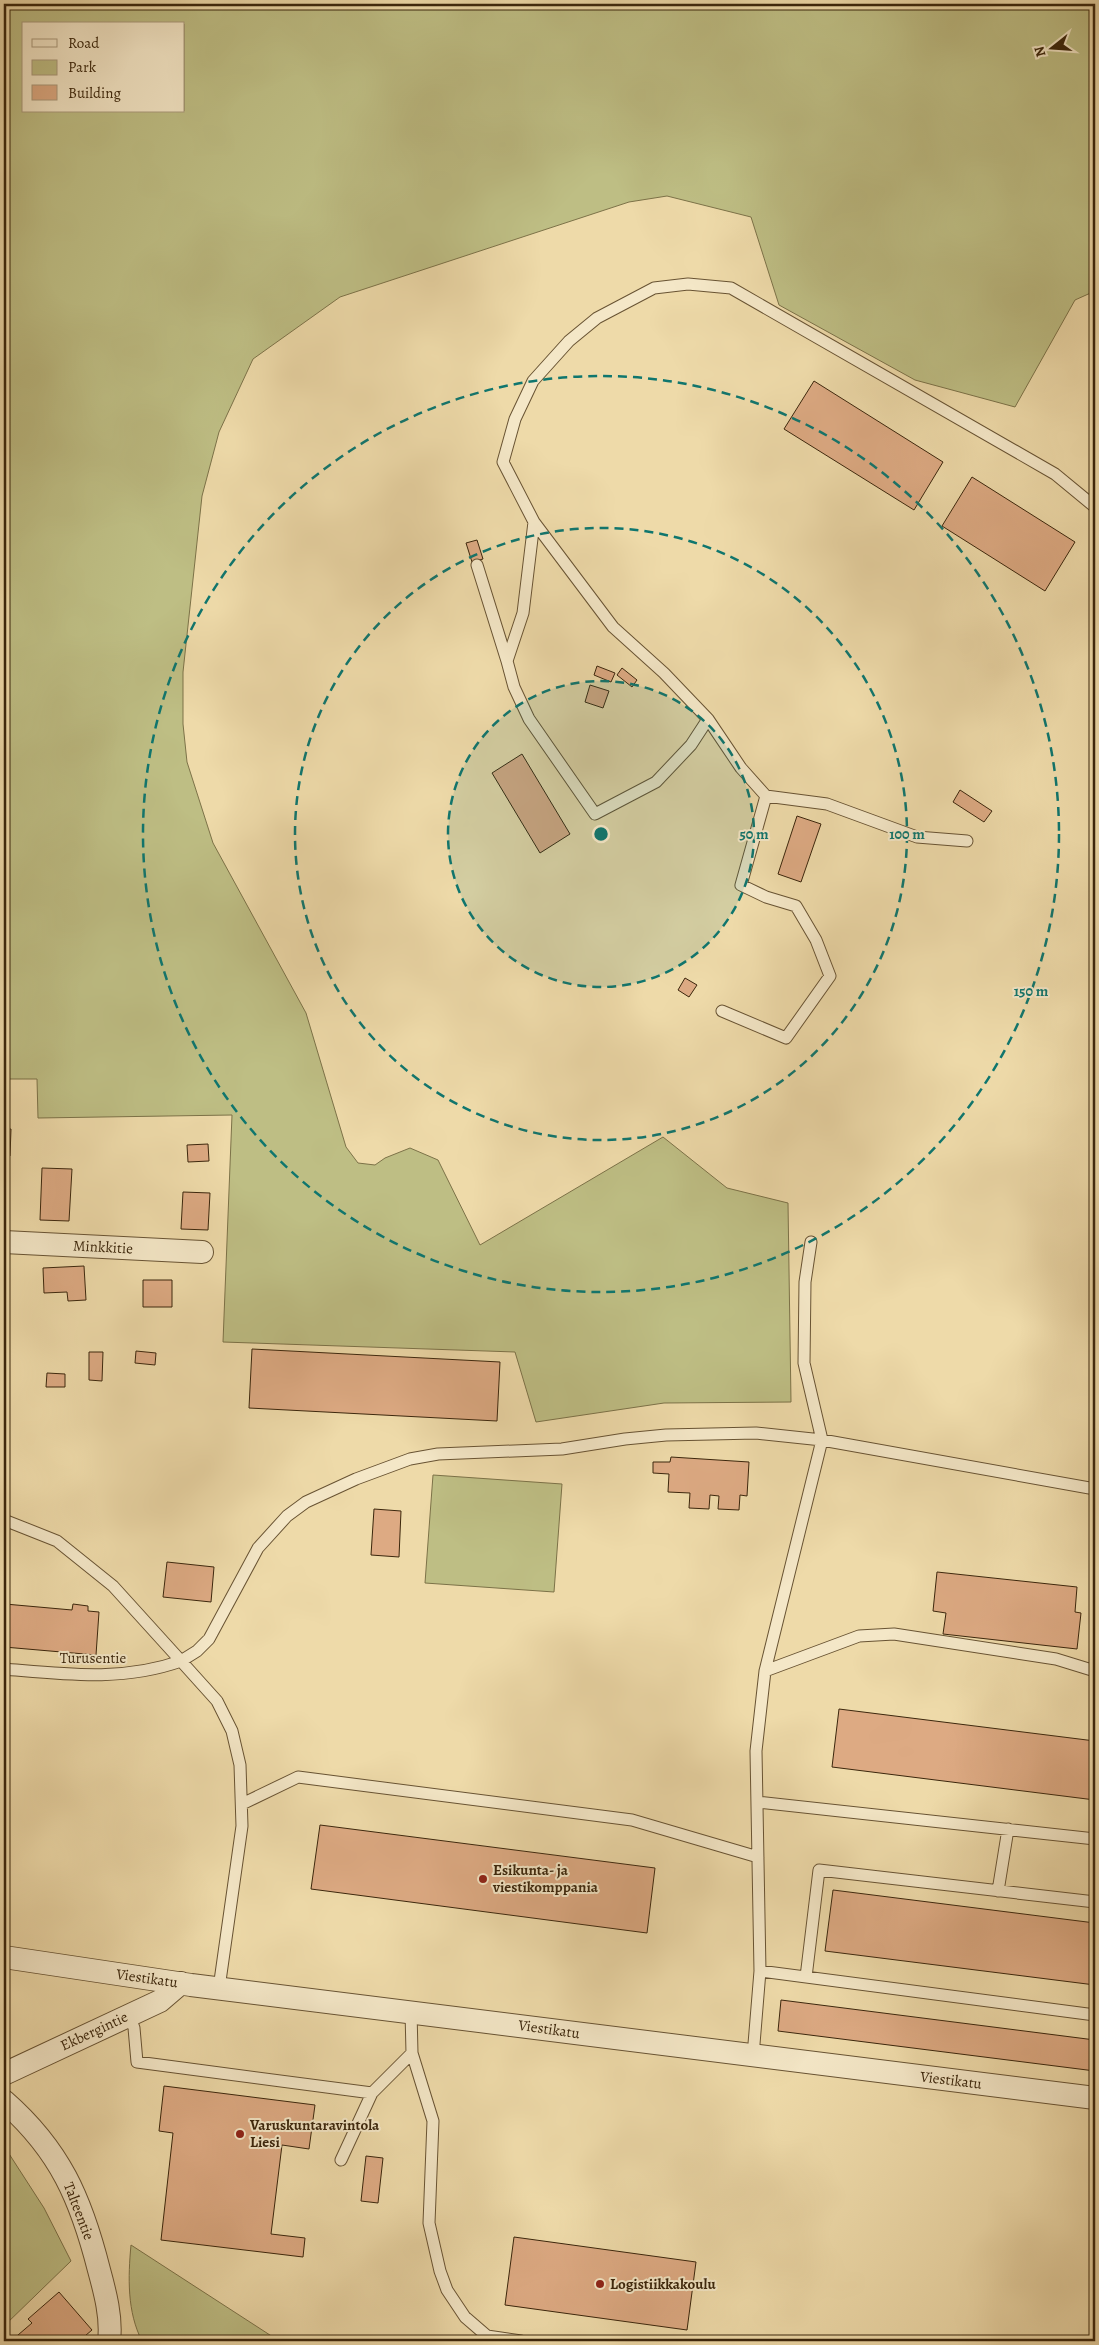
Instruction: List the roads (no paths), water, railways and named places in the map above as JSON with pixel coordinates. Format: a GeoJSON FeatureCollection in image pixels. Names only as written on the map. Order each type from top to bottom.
{"type":"FeatureCollection","features":[{"type":"Feature","properties":{"kind":"street","name":"Minkkitie"},"geometry":{"type":"LineString","coordinates":[[4,1242],[202,1252]]}},
{"type":"Feature","properties":{"kind":"street","name":"Viestikatu"},"geometry":{"type":"LineString","coordinates":[[4,1957],[219,1988],[1095,2098]]}},
{"type":"Feature","properties":{"kind":"street","name":"Ekbergintie"},"geometry":{"type":"LineString","coordinates":[[4,2074],[160,2001],[181,1983]]}},
{"type":"Feature","properties":{"kind":"street","name":"Talteentie"},"geometry":{"type":"LineString","coordinates":[[4,2101],[45,2144],[68,2178],[91,2238],[104,2290],[109,2341]]}},
{"type":"Feature","properties":{"kind":"lane"},"geometry":{"type":"LineString","coordinates":[[967,841],[917,836],[827,804],[766,796],[741,768],[708,719],[664,673],[613,627],[534,522],[503,462],[515,419],[533,381],[569,341],[597,318],[654,288],[688,284],[731,288],[1055,474],[1095,507]]}},
{"type":"Feature","properties":{"kind":"lane"},"geometry":{"type":"LineString","coordinates":[[507,661],[523,613],[534,522]]}},
{"type":"Feature","properties":{"kind":"lane"},"geometry":{"type":"LineString","coordinates":[[477,565],[514,687],[529,719],[595,814],[656,782],[691,745],[708,719]]}},
{"type":"Feature","properties":{"kind":"lane"},"geometry":{"type":"LineString","coordinates":[[722,1011],[786,1038],[830,976],[816,940],[796,906],[766,897],[741,885],[766,796]]}},
{"type":"Feature","properties":{"kind":"lane"},"geometry":{"type":"LineString","coordinates":[[753,2056],[760,1971],[758,1802],[755,1759],[765,1670],[822,1440],[804,1363],[804,1282],[811,1242]]}},
{"type":"Feature","properties":{"kind":"lane","name":"Turusentie"},"geometry":{"type":"LineString","coordinates":[[4,1669],[75,1675],[116,1675],[152,1670],[181,1661],[197,1651],[209,1638],[258,1548],[287,1516],[306,1502],[328,1491],[383,1468],[438,1454],[562,1449],[625,1439],[666,1435],[756,1433],[822,1440],[1095,1489]]}},
{"type":"Feature","properties":{"kind":"lane"},"geometry":{"type":"LineString","coordinates":[[4,1520],[57,1541],[113,1586],[206,1686],[226,1715],[238,1749],[242,1826],[219,1988]]}},
{"type":"Feature","properties":{"kind":"lane"},"geometry":{"type":"LineString","coordinates":[[765,1670],[859,1636],[894,1634],[1056,1659],[1095,1671]]}},
{"type":"Feature","properties":{"kind":"lane"},"geometry":{"type":"LineString","coordinates":[[242,1804],[298,1777],[632,1820],[758,1857]]}},
{"type":"Feature","properties":{"kind":"lane"},"geometry":{"type":"LineString","coordinates":[[758,1802],[1095,1839]]}},
{"type":"Feature","properties":{"kind":"lane"},"geometry":{"type":"LineString","coordinates":[[998,1891],[1008,1829]]}},
{"type":"Feature","properties":{"kind":"lane"},"geometry":{"type":"LineString","coordinates":[[806,1977],[819,1870],[1095,1902]]}},
{"type":"Feature","properties":{"kind":"lane"},"geometry":{"type":"LineString","coordinates":[[760,1971],[1095,2015]]}},
{"type":"Feature","properties":{"kind":"lane"},"geometry":{"type":"LineString","coordinates":[[411,2011],[412,2053],[433,2122],[429,2223],[440,2271],[447,2290],[465,2317],[488,2336],[521,2341]]}},
{"type":"Feature","properties":{"kind":"lane"},"geometry":{"type":"LineString","coordinates":[[129,2014],[134,2028],[137,2062],[372,2093]]}},
{"type":"Feature","properties":{"kind":"lane"},"geometry":{"type":"LineString","coordinates":[[341,2160],[372,2093],[412,2053]]}},
{"type":"Feature","properties":{"kind":"place","name":"Esikunta- ja viestikomppania"},"geometry":{"type":"Point","coordinates":[483,1879]}},
{"type":"Feature","properties":{"kind":"place","name":"Varuskuntaravintola Liesi"},"geometry":{"type":"Point","coordinates":[240,2134]}},
{"type":"Feature","properties":{"kind":"place","name":"Logistiikkakoulu"},"geometry":{"type":"Point","coordinates":[600,2284]}}]}
